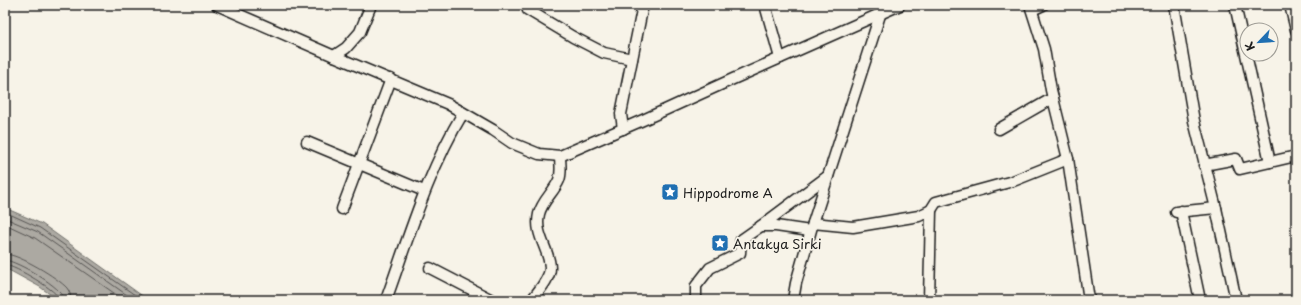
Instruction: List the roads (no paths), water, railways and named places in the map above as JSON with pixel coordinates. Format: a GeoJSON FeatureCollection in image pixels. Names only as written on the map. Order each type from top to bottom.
{"type":"FeatureCollection","features":[{"type":"Feature","properties":{"kind":"street"},"geometry":{"type":"LineString","coordinates":[[217,5],[448,104],[493,130],[512,143],[539,154],[560,156],[900,5]]}},
{"type":"Feature","properties":{"kind":"street"},"geometry":{"type":"LineString","coordinates":[[334,56],[346,48],[360,32],[371,5]]}},
{"type":"Feature","properties":{"kind":"street"},"geometry":{"type":"LineString","coordinates":[[530,5],[528,10],[573,37],[604,52],[632,60]]}},
{"type":"Feature","properties":{"kind":"street"},"geometry":{"type":"LineString","coordinates":[[623,129],[621,114],[643,5]]}},
{"type":"Feature","properties":{"kind":"street"},"geometry":{"type":"LineString","coordinates":[[765,5],[780,58]]}},
{"type":"Feature","properties":{"kind":"street"},"geometry":{"type":"LineString","coordinates":[[1043,5],[1031,7],[1044,49],[1053,98],[1068,160],[1089,300]]}},
{"type":"Feature","properties":{"kind":"street"},"geometry":{"type":"LineString","coordinates":[[1174,5],[1194,121],[1216,208],[1236,300]]}},
{"type":"Feature","properties":{"kind":"street"},"geometry":{"type":"LineString","coordinates":[[1235,5],[1270,162]]}},
{"type":"Feature","properties":{"kind":"street"},"geometry":{"type":"LineString","coordinates":[[1290,5],[1296,25]]}},
{"type":"Feature","properties":{"kind":"street"},"geometry":{"type":"LineString","coordinates":[[793,300],[796,283],[812,227],[880,15]]}},
{"type":"Feature","properties":{"kind":"street"},"geometry":{"type":"LineString","coordinates":[[342,209],[391,79]]}},
{"type":"Feature","properties":{"kind":"street"},"geometry":{"type":"LineString","coordinates":[[999,129],[1053,98]]}},
{"type":"Feature","properties":{"kind":"street"},"geometry":{"type":"LineString","coordinates":[[386,300],[424,191],[449,136],[463,113]]}},
{"type":"Feature","properties":{"kind":"street"},"geometry":{"type":"LineString","coordinates":[[307,142],[424,191]]}},
{"type":"Feature","properties":{"kind":"street"},"geometry":{"type":"LineString","coordinates":[[532,300],[545,282],[550,269],[541,241],[538,225],[542,204],[558,181],[561,170],[560,156]]}},
{"type":"Feature","properties":{"kind":"street"},"geometry":{"type":"LineString","coordinates":[[1204,165],[1236,159],[1240,169],[1296,156]]}},
{"type":"Feature","properties":{"kind":"street"},"geometry":{"type":"LineString","coordinates":[[929,300],[931,210],[936,202],[1013,181],[1068,160]]}},
{"type":"Feature","properties":{"kind":"street"},"geometry":{"type":"LineString","coordinates":[[696,300],[696,286],[710,268],[740,253],[741,240],[828,176]]}},
{"type":"Feature","properties":{"kind":"street"},"geometry":{"type":"LineString","coordinates":[[1200,300],[1178,211],[1216,208]]}},
{"type":"Feature","properties":{"kind":"street"},"geometry":{"type":"LineString","coordinates":[[761,226],[853,227],[919,216],[931,210]]}},
{"type":"Feature","properties":{"kind":"street"},"geometry":{"type":"LineString","coordinates":[[430,268],[492,300]]}},
{"type":"Feature","properties":{"kind":"water"},"geometry":{"type":"Polygon","coordinates":[[[5,208],[42,224],[148,300],[58,300],[40,287],[5,268],[5,208]]]}},
{"type":"Feature","properties":{"kind":"place","name":"Hippodrome A"},"geometry":{"type":"Point","coordinates":[670,192]}},
{"type":"Feature","properties":{"kind":"place","name":"Antakya Sirki"},"geometry":{"type":"Point","coordinates":[720,243]}}]}
